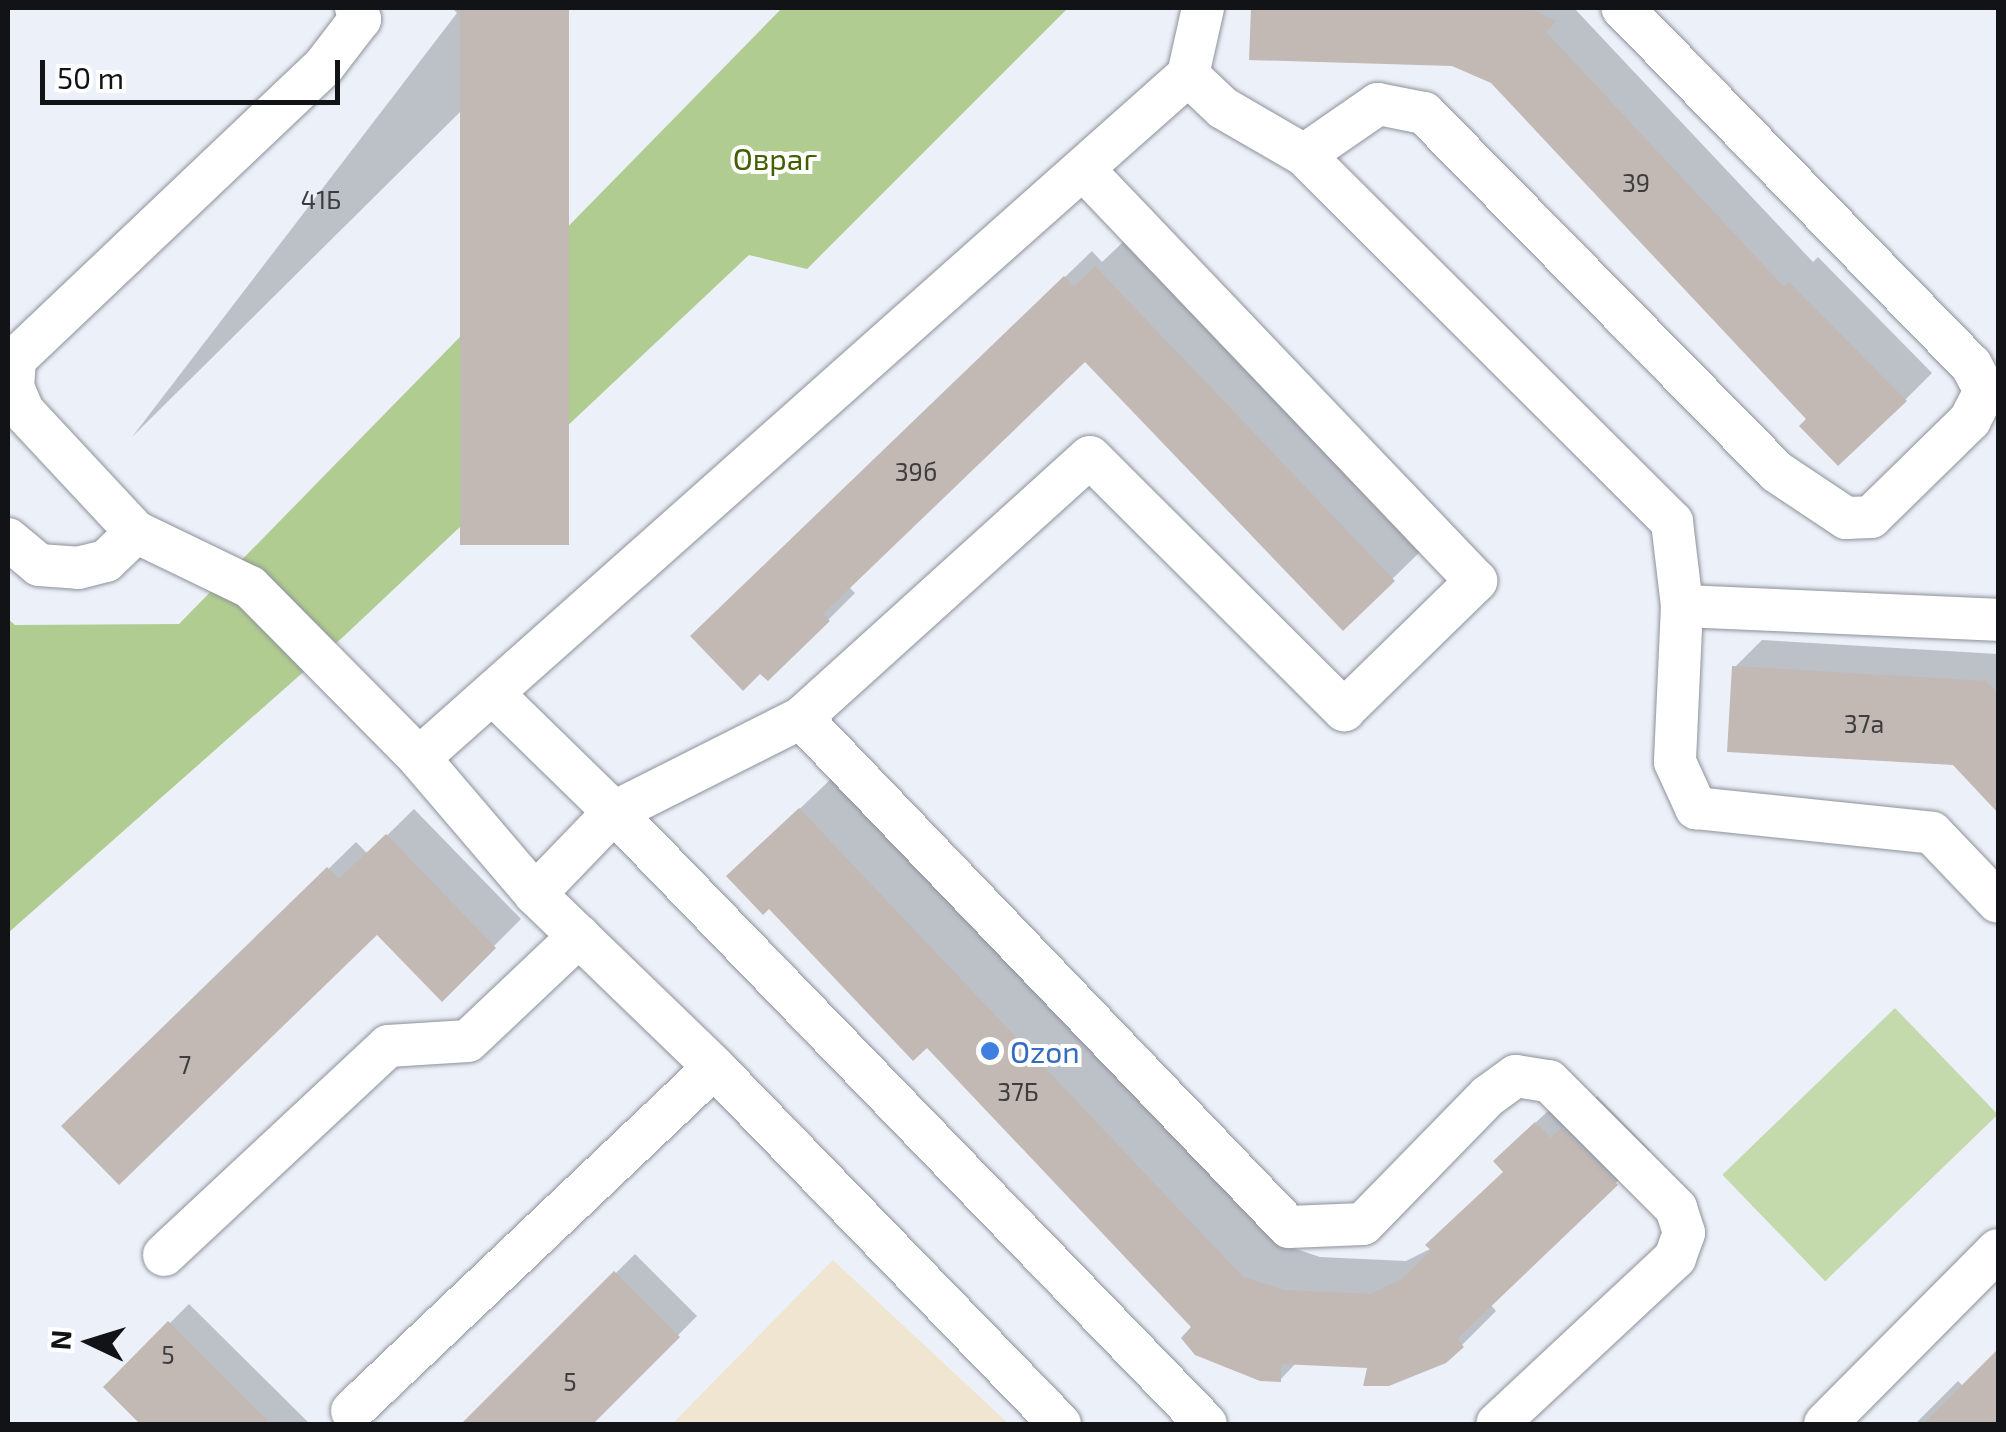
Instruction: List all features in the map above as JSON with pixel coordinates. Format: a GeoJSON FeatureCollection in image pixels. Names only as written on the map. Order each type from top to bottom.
{"type":"FeatureCollection","features":[{"type":"Feature","properties":{"kind":"lane"},"geometry":{"type":"LineString","coordinates":[[356,8],[360,19],[324,66],[15,359],[10,391],[23,412],[136,532],[250,587],[418,758],[535,894],[714,1066],[1060,1424]]}},
{"type":"Feature","properties":{"kind":"lane"},"geometry":{"type":"LineString","coordinates":[[418,758],[1085,172],[1188,75],[1203,8]]}},
{"type":"Feature","properties":{"kind":"lane"},"geometry":{"type":"LineString","coordinates":[[1304,154],[1378,104],[1424,113],[1777,472],[1846,518],[1871,517],[1970,420],[1985,392],[1971,365],[1622,8]]}},
{"type":"Feature","properties":{"kind":"lane"},"geometry":{"type":"LineString","coordinates":[[1188,75],[1223,108],[1304,154],[1672,522],[1682,606],[1675,762],[1696,808],[1932,833],[1998,902]]}},
{"type":"Feature","properties":{"kind":"lane"},"geometry":{"type":"LineString","coordinates":[[535,894],[614,812],[802,718],[1090,458],[1344,710],[1476,581],[1085,172]]}},
{"type":"Feature","properties":{"kind":"lane"},"geometry":{"type":"LineString","coordinates":[[8,539],[38,565],[78,568],[106,561],[136,532]]}},
{"type":"Feature","properties":{"kind":"lane"},"geometry":{"type":"LineString","coordinates":[[1682,606],[1998,620]]}},
{"type":"Feature","properties":{"kind":"lane"},"geometry":{"type":"LineString","coordinates":[[493,694],[614,812],[1206,1424]]}},
{"type":"Feature","properties":{"kind":"lane"},"geometry":{"type":"LineString","coordinates":[[802,718],[1289,1227],[1362,1224],[1488,1096],[1516,1076],[1549,1081],[1676,1208],[1684,1233],[1675,1258],[1497,1424]]}},
{"type":"Feature","properties":{"kind":"lane"},"geometry":{"type":"LineString","coordinates":[[164,1255],[388,1046],[468,1041],[579,936]]}},
{"type":"Feature","properties":{"kind":"lane"},"geometry":{"type":"LineString","coordinates":[[352,1411],[714,1066]]}},
{"type":"Feature","properties":{"kind":"lane"},"geometry":{"type":"LineString","coordinates":[[1825,1424],[1998,1250]]}},
{"type":"Feature","properties":{"kind":"shaded area"},"geometry":{"type":"Polygon","coordinates":[[[833,1260],[1009,1424],[672,1424],[833,1260]]]}},
{"type":"Feature","properties":{"kind":"green space","name":"Овраг"},"geometry":{"type":"Polygon","coordinates":[[[782,8],[1068,8],[807,269],[749,255],[343,637],[8,933],[8,619],[15,625],[179,624],[782,8]]]}},
{"type":"Feature","properties":{"kind":"green space"},"geometry":{"type":"Polygon","coordinates":[[[1895,1008],[1998,1114],[1825,1281],[1722,1175],[1895,1008]]]}},
{"type":"Feature","properties":{"kind":"building"},"geometry":{"type":"Polygon","coordinates":[[[460,8],[569,8],[569,545],[460,545],[460,8]]]}},
{"type":"Feature","properties":{"kind":"building"},"geometry":{"type":"Polygon","coordinates":[[[1251,8],[1529,8],[1556,21],[1546,32],[1784,287],[1789,282],[1907,401],[1838,466],[1799,426],[1806,419],[1491,83],[1452,66],[1249,60],[1251,8]]]}},
{"type":"Feature","properties":{"kind":"building"},"geometry":{"type":"Polygon","coordinates":[[[1095,266],[1395,581],[1343,631],[1085,362],[823,614],[830,621],[768,681],[760,674],[743,691],[690,636],[1064,276],[1074,287],[1095,266]]]}},
{"type":"Feature","properties":{"kind":"building"},"geometry":{"type":"Polygon","coordinates":[[[1732,666],[1986,681],[1998,693],[1998,813],[1953,765],[1727,752],[1732,666]]]}},
{"type":"Feature","properties":{"kind":"building"},"geometry":{"type":"Polygon","coordinates":[[[799,808],[1243,1277],[1285,1290],[1370,1294],[1402,1279],[1431,1250],[1425,1245],[1503,1172],[1493,1161],[1535,1122],[1551,1138],[1561,1128],[1618,1185],[1457,1339],[1464,1347],[1446,1363],[1389,1386],[1363,1386],[1367,1368],[1281,1364],[1281,1382],[1260,1381],[1195,1355],[1181,1338],[1191,1327],[927,1048],[913,1061],[769,909],[763,915],[726,876],[799,808]]]}},
{"type":"Feature","properties":{"kind":"building"},"geometry":{"type":"Polygon","coordinates":[[[386,834],[496,948],[442,1002],[377,935],[119,1185],[61,1126],[327,867],[339,879],[386,834]]]}},
{"type":"Feature","properties":{"kind":"building"},"geometry":{"type":"Polygon","coordinates":[[[614,1271],[680,1337],[593,1424],[461,1424],[614,1271]]]}},
{"type":"Feature","properties":{"kind":"building"},"geometry":{"type":"Polygon","coordinates":[[[168,1321],[271,1424],[140,1424],[103,1387],[168,1321]]]}},
{"type":"Feature","properties":{"kind":"building"},"geometry":{"type":"Polygon","coordinates":[[[1998,1349],[1998,1424],[1923,1424],[1998,1349]]]}},
{"type":"Feature","properties":{"kind":"place","name":"Ozon"},"geometry":{"type":"Point","coordinates":[990,1051]}}]}
